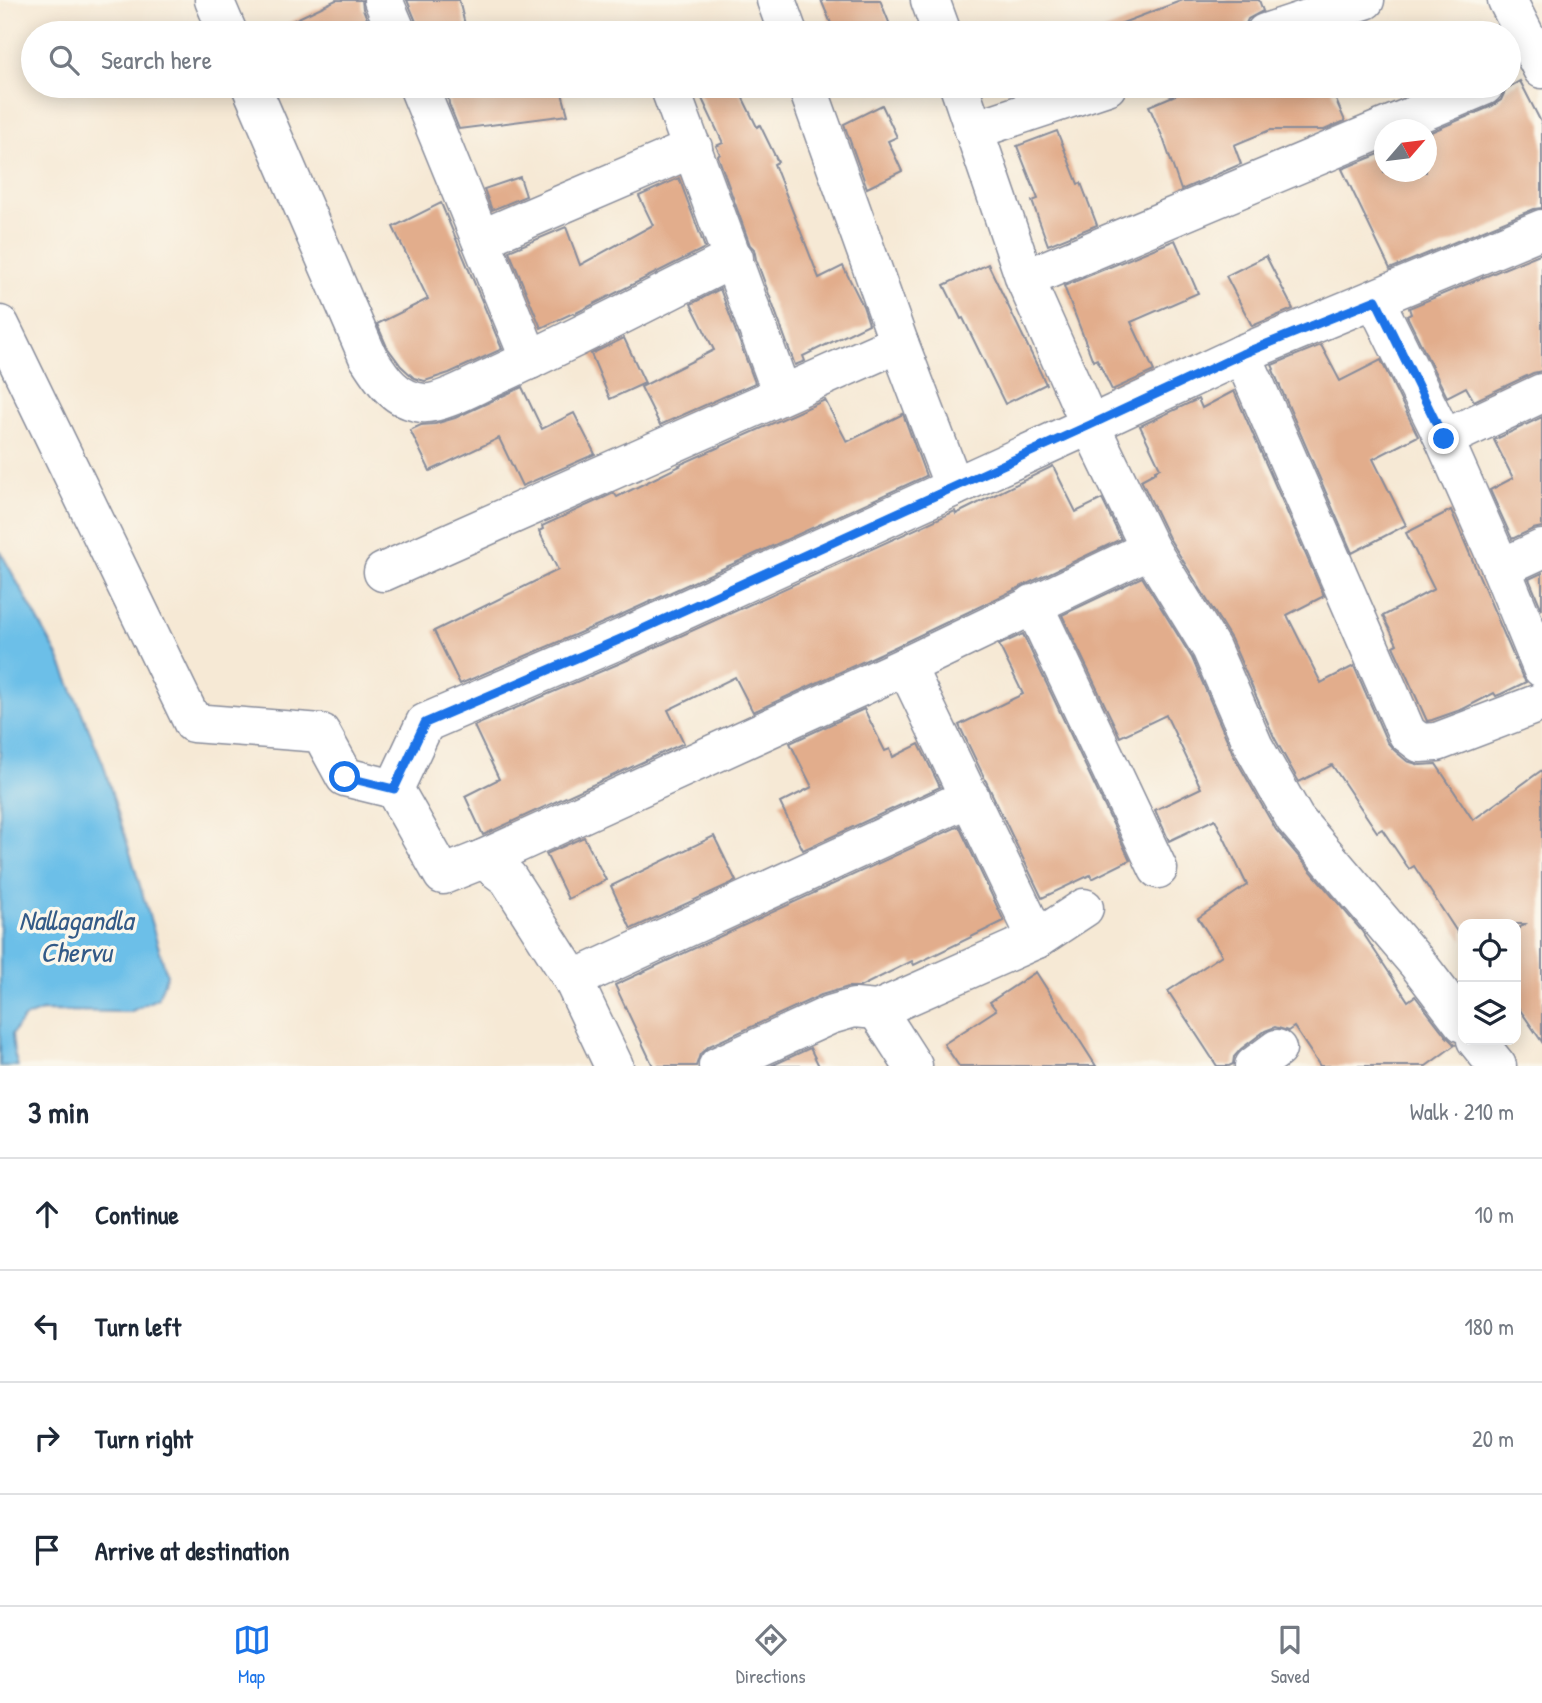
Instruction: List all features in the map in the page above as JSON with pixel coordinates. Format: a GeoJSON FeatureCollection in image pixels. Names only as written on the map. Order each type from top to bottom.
{"type":"FeatureCollection","features":[{"type":"Feature","properties":{"kind":"street"},"geometry":{"type":"LineString","coordinates":[[214,0],[223,21]]}},
{"type":"Feature","properties":{"kind":"street"},"geometry":{"type":"LineString","coordinates":[[383,0],[392,21]]}},
{"type":"Feature","properties":{"kind":"street"},"geometry":{"type":"LineString","coordinates":[[776,0],[784,21]]}},
{"type":"Feature","properties":{"kind":"street"},"geometry":{"type":"LineString","coordinates":[[1301,21],[1365,0]]}},
{"type":"Feature","properties":{"kind":"street"},"geometry":{"type":"LineString","coordinates":[[1507,0],[1514,21]]}},
{"type":"Feature","properties":{"kind":"street"},"geometry":{"type":"LineString","coordinates":[[1521,42],[1530,69]]}},
{"type":"Feature","properties":{"kind":"street"},"geometry":{"type":"LineString","coordinates":[[256,98],[368,357],[383,380],[405,399],[427,404],[449,397],[530,360],[734,258]]}},
{"type":"Feature","properties":{"kind":"street"},"geometry":{"type":"LineString","coordinates":[[423,98],[530,360]]}},
{"type":"Feature","properties":{"kind":"street"},"geometry":{"type":"LineString","coordinates":[[674,98],[782,394]]}},
{"type":"Feature","properties":{"kind":"street"},"geometry":{"type":"LineString","coordinates":[[811,98],[899,343],[954,486]]}},
{"type":"Feature","properties":{"kind":"street"},"geometry":{"type":"LineString","coordinates":[[963,98],[1025,279],[1090,425],[1150,549],[1210,649],[1254,747],[1295,819],[1418,964],[1458,1016]]}},
{"type":"Feature","properties":{"kind":"street"},"geometry":{"type":"LineString","coordinates":[[974,130],[1071,98]]}},
{"type":"Feature","properties":{"kind":"street"},"geometry":{"type":"LineString","coordinates":[[1025,279],[1455,98]]}},
{"type":"Feature","properties":{"kind":"street"},"geometry":{"type":"LineString","coordinates":[[481,239],[693,148]]}},
{"type":"Feature","properties":{"kind":"street"},"geometry":{"type":"LineString","coordinates":[[394,789],[425,723],[623,638],[1242,354],[1542,229]]}},
{"type":"Feature","properties":{"kind":"street"},"geometry":{"type":"LineString","coordinates":[[1376,300],[1444,439],[1542,668]]}},
{"type":"Feature","properties":{"kind":"street"},"geometry":{"type":"LineString","coordinates":[[0,325],[193,723],[321,733],[345,777],[394,789],[443,875],[906,666],[1150,549]]}},
{"type":"Feature","properties":{"kind":"street"},"geometry":{"type":"LineString","coordinates":[[383,572],[899,343]]}},
{"type":"Feature","properties":{"kind":"street"},"geometry":{"type":"LineString","coordinates":[[1242,354],[1407,733],[1420,743],[1437,742],[1542,702]]}},
{"type":"Feature","properties":{"kind":"street"},"geometry":{"type":"LineString","coordinates":[[1444,439],[1542,393]]}},
{"type":"Feature","properties":{"kind":"street"},"geometry":{"type":"LineString","coordinates":[[1501,568],[1542,549]]}},
{"type":"Feature","properties":{"kind":"street"},"geometry":{"type":"LineString","coordinates":[[1033,604],[1158,869]]}},
{"type":"Feature","properties":{"kind":"street"},"geometry":{"type":"LineString","coordinates":[[906,666],[1038,939]]}},
{"type":"Feature","properties":{"kind":"street"},"geometry":{"type":"LineString","coordinates":[[573,980],[970,797]]}},
{"type":"Feature","properties":{"kind":"street"},"geometry":{"type":"LineString","coordinates":[[483,859],[508,878],[573,980],[614,1066]]}},
{"type":"Feature","properties":{"kind":"street"},"geometry":{"type":"LineString","coordinates":[[718,1066],[830,1015],[854,1008],[877,1010],[1038,939],[1084,908]]}},
{"type":"Feature","properties":{"kind":"street"},"geometry":{"type":"LineString","coordinates":[[877,1010],[913,1066]]}},
{"type":"Feature","properties":{"kind":"street"},"geometry":{"type":"LineString","coordinates":[[1480,1045],[1497,1066]]}},
{"type":"Feature","properties":{"kind":"water","name":"Nallagandla Chervu"},"geometry":{"type":"Polygon","coordinates":[[[0,551],[59,658],[103,763],[167,975],[158,998],[130,1012],[42,1011],[24,1018],[12,1034],[18,1066],[0,1066],[0,551]]]}},
{"type":"Feature","properties":{"kind":"building"},"geometry":{"type":"Polygon","coordinates":[[[336,0],[362,0],[368,21],[292,21],[336,0]]]}},
{"type":"Feature","properties":{"kind":"building"},"geometry":{"type":"Polygon","coordinates":[[[407,0],[459,0],[464,21],[416,21],[407,0]]]}},
{"type":"Feature","properties":{"kind":"building"},"geometry":{"type":"Polygon","coordinates":[[[821,0],[880,0],[888,21],[830,21],[821,0]]]}},
{"type":"Feature","properties":{"kind":"building"},"geometry":{"type":"Polygon","coordinates":[[[1183,0],[1259,0],[1263,11],[1247,21],[1128,21],[1183,0]]]}},
{"type":"Feature","properties":{"kind":"building"},"geometry":{"type":"Polygon","coordinates":[[[1521,83],[1542,124],[1542,208],[1390,269],[1342,169],[1374,156],[1374,182],[1437,182],[1437,129],[1492,106],[1502,98],[1521,98],[1521,83]]]}},
{"type":"Feature","properties":{"kind":"building"},"geometry":{"type":"Polygon","coordinates":[[[448,98],[563,98],[568,115],[459,129],[448,98]]]}},
{"type":"Feature","properties":{"kind":"building"},"geometry":{"type":"Polygon","coordinates":[[[702,98],[743,98],[778,162],[774,164],[819,278],[843,266],[869,324],[803,356],[805,361],[795,365],[718,156],[720,154],[716,146],[723,143],[702,98]]]}},
{"type":"Feature","properties":{"kind":"building"},"geometry":{"type":"Polygon","coordinates":[[[1168,98],[1335,98],[1345,121],[1324,130],[1270,130],[1234,145],[1241,164],[1181,190],[1149,106],[1168,98]]]}},
{"type":"Feature","properties":{"kind":"building"},"geometry":{"type":"Polygon","coordinates":[[[882,105],[897,137],[888,141],[902,171],[867,188],[844,124],[882,105]]]}},
{"type":"Feature","properties":{"kind":"building"},"geometry":{"type":"Polygon","coordinates":[[[1057,131],[1097,225],[1048,245],[1032,201],[1038,199],[1017,146],[1057,131]]]}},
{"type":"Feature","properties":{"kind":"building"},"geometry":{"type":"Polygon","coordinates":[[[520,177],[526,196],[492,210],[484,189],[520,177]]]}},
{"type":"Feature","properties":{"kind":"building"},"geometry":{"type":"Polygon","coordinates":[[[679,178],[705,248],[541,328],[509,251],[566,227],[580,265],[653,225],[639,196],[679,178]]]}},
{"type":"Feature","properties":{"kind":"building"},"geometry":{"type":"Polygon","coordinates":[[[441,203],[502,349],[425,381],[414,378],[401,366],[387,347],[377,324],[428,299],[393,227],[441,203]]]}},
{"type":"Feature","properties":{"kind":"building"},"geometry":{"type":"Polygon","coordinates":[[[1175,240],[1198,293],[1131,322],[1154,371],[1112,390],[1097,359],[1093,361],[1064,286],[1175,240]]]}},
{"type":"Feature","properties":{"kind":"building"},"geometry":{"type":"Polygon","coordinates":[[[1542,253],[1542,371],[1474,401],[1466,387],[1447,397],[1407,316],[1411,314],[1409,308],[1542,253]]]}},
{"type":"Feature","properties":{"kind":"building"},"geometry":{"type":"Polygon","coordinates":[[[1266,256],[1293,309],[1252,326],[1226,276],[1266,256]]]}},
{"type":"Feature","properties":{"kind":"building"},"geometry":{"type":"Polygon","coordinates":[[[988,264],[1046,384],[1005,404],[944,285],[988,264]]]}},
{"type":"Feature","properties":{"kind":"building"},"geometry":{"type":"Polygon","coordinates":[[[720,289],[755,383],[660,425],[641,387],[714,350],[691,304],[720,289]]]}},
{"type":"Feature","properties":{"kind":"building"},"geometry":{"type":"Polygon","coordinates":[[[624,338],[645,383],[610,399],[591,354],[624,338]]]}},
{"type":"Feature","properties":{"kind":"building"},"geometry":{"type":"Polygon","coordinates":[[[1321,345],[1340,381],[1381,360],[1418,436],[1373,459],[1406,525],[1352,553],[1272,365],[1321,345]]]}},
{"type":"Feature","properties":{"kind":"building"},"geometry":{"type":"Polygon","coordinates":[[[522,387],[542,429],[574,413],[595,454],[522,486],[499,438],[430,471],[410,430],[455,418],[522,387]]]}},
{"type":"Feature","properties":{"kind":"building"},"geometry":{"type":"Polygon","coordinates":[[[1234,391],[1324,596],[1287,615],[1321,683],[1354,666],[1387,742],[1407,761],[1420,765],[1436,764],[1473,820],[1542,770],[1542,1042],[1521,1011],[1521,927],[1525,924],[1521,924],[1521,919],[1458,919],[1458,933],[1414,866],[1409,869],[1382,829],[1377,832],[1332,765],[1299,782],[1274,737],[1231,639],[1169,538],[1141,480],[1160,468],[1140,426],[1198,399],[1202,408],[1234,391]]]}},
{"type":"Feature","properties":{"kind":"building"},"geometry":{"type":"Polygon","coordinates":[[[825,400],[847,442],[903,414],[926,476],[614,618],[460,684],[434,631],[558,570],[539,531],[543,529],[542,526],[614,493],[617,497],[679,465],[825,400]]]}},
{"type":"Feature","properties":{"kind":"building"},"geometry":{"type":"Polygon","coordinates":[[[1542,417],[1542,527],[1512,539],[1490,490],[1513,478],[1494,440],[1542,417]]]}},
{"type":"Feature","properties":{"kind":"building"},"geometry":{"type":"Polygon","coordinates":[[[1053,466],[1076,512],[1102,499],[1121,539],[753,712],[735,677],[668,710],[684,743],[483,835],[465,796],[499,779],[474,726],[632,658],[955,511],[956,514],[1053,466]]]}},
{"type":"Feature","properties":{"kind":"building"},"geometry":{"type":"Polygon","coordinates":[[[1451,510],[1526,682],[1427,721],[1393,646],[1397,644],[1383,616],[1434,589],[1406,533],[1451,510]]]}},
{"type":"Feature","properties":{"kind":"building"},"geometry":{"type":"Polygon","coordinates":[[[1542,573],[1542,610],[1529,579],[1542,573]]]}},
{"type":"Feature","properties":{"kind":"building"},"geometry":{"type":"Polygon","coordinates":[[[1142,577],[1192,658],[1234,756],[1276,830],[1361,930],[1408,1001],[1415,996],[1455,1045],[1426,1066],[1320,1066],[1294,1027],[1288,1031],[1275,1027],[1241,1049],[1234,1057],[1233,1064],[1217,1066],[1168,991],[1222,955],[1198,918],[1247,885],[1215,819],[1169,841],[1155,810],[1201,788],[1166,715],[1120,737],[1062,615],[1142,577]]]}},
{"type":"Feature","properties":{"kind":"building"},"geometry":{"type":"Polygon","coordinates":[[[1023,634],[1130,860],[1092,879],[1090,875],[1042,898],[959,725],[1023,694],[999,645],[1023,634]]]}},
{"type":"Feature","properties":{"kind":"building"},"geometry":{"type":"Polygon","coordinates":[[[864,709],[885,751],[890,749],[893,757],[919,744],[940,787],[803,850],[780,803],[812,787],[790,743],[864,709]]]}},
{"type":"Feature","properties":{"kind":"building"},"geometry":{"type":"Polygon","coordinates":[[[959,826],[1004,921],[914,965],[912,961],[860,987],[848,987],[821,995],[709,1046],[700,1054],[696,1066],[653,1066],[615,985],[959,826]]]}},
{"type":"Feature","properties":{"kind":"building"},"geometry":{"type":"Polygon","coordinates":[[[714,836],[736,881],[631,929],[611,886],[714,836]]]}},
{"type":"Feature","properties":{"kind":"building"},"geometry":{"type":"Polygon","coordinates":[[[584,837],[606,880],[568,899],[546,854],[584,837]]]}},
{"type":"Feature","properties":{"kind":"building"},"geometry":{"type":"Polygon","coordinates":[[[1036,972],[1096,1066],[959,1066],[944,1044],[996,1010],[990,1002],[1036,972]]]}},
{"type":"Feature","properties":{"kind":"building"},"geometry":{"type":"Polygon","coordinates":[[[810,1048],[819,1066],[771,1066],[810,1048]]]}},
{"type":"Feature","properties":{"kind":"route"},"geometry":{"type":"LineString","coordinates":[[345,777],[394,789],[425,723],[623,638],[1242,354],[1376,300],[1444,439]]}}]}
